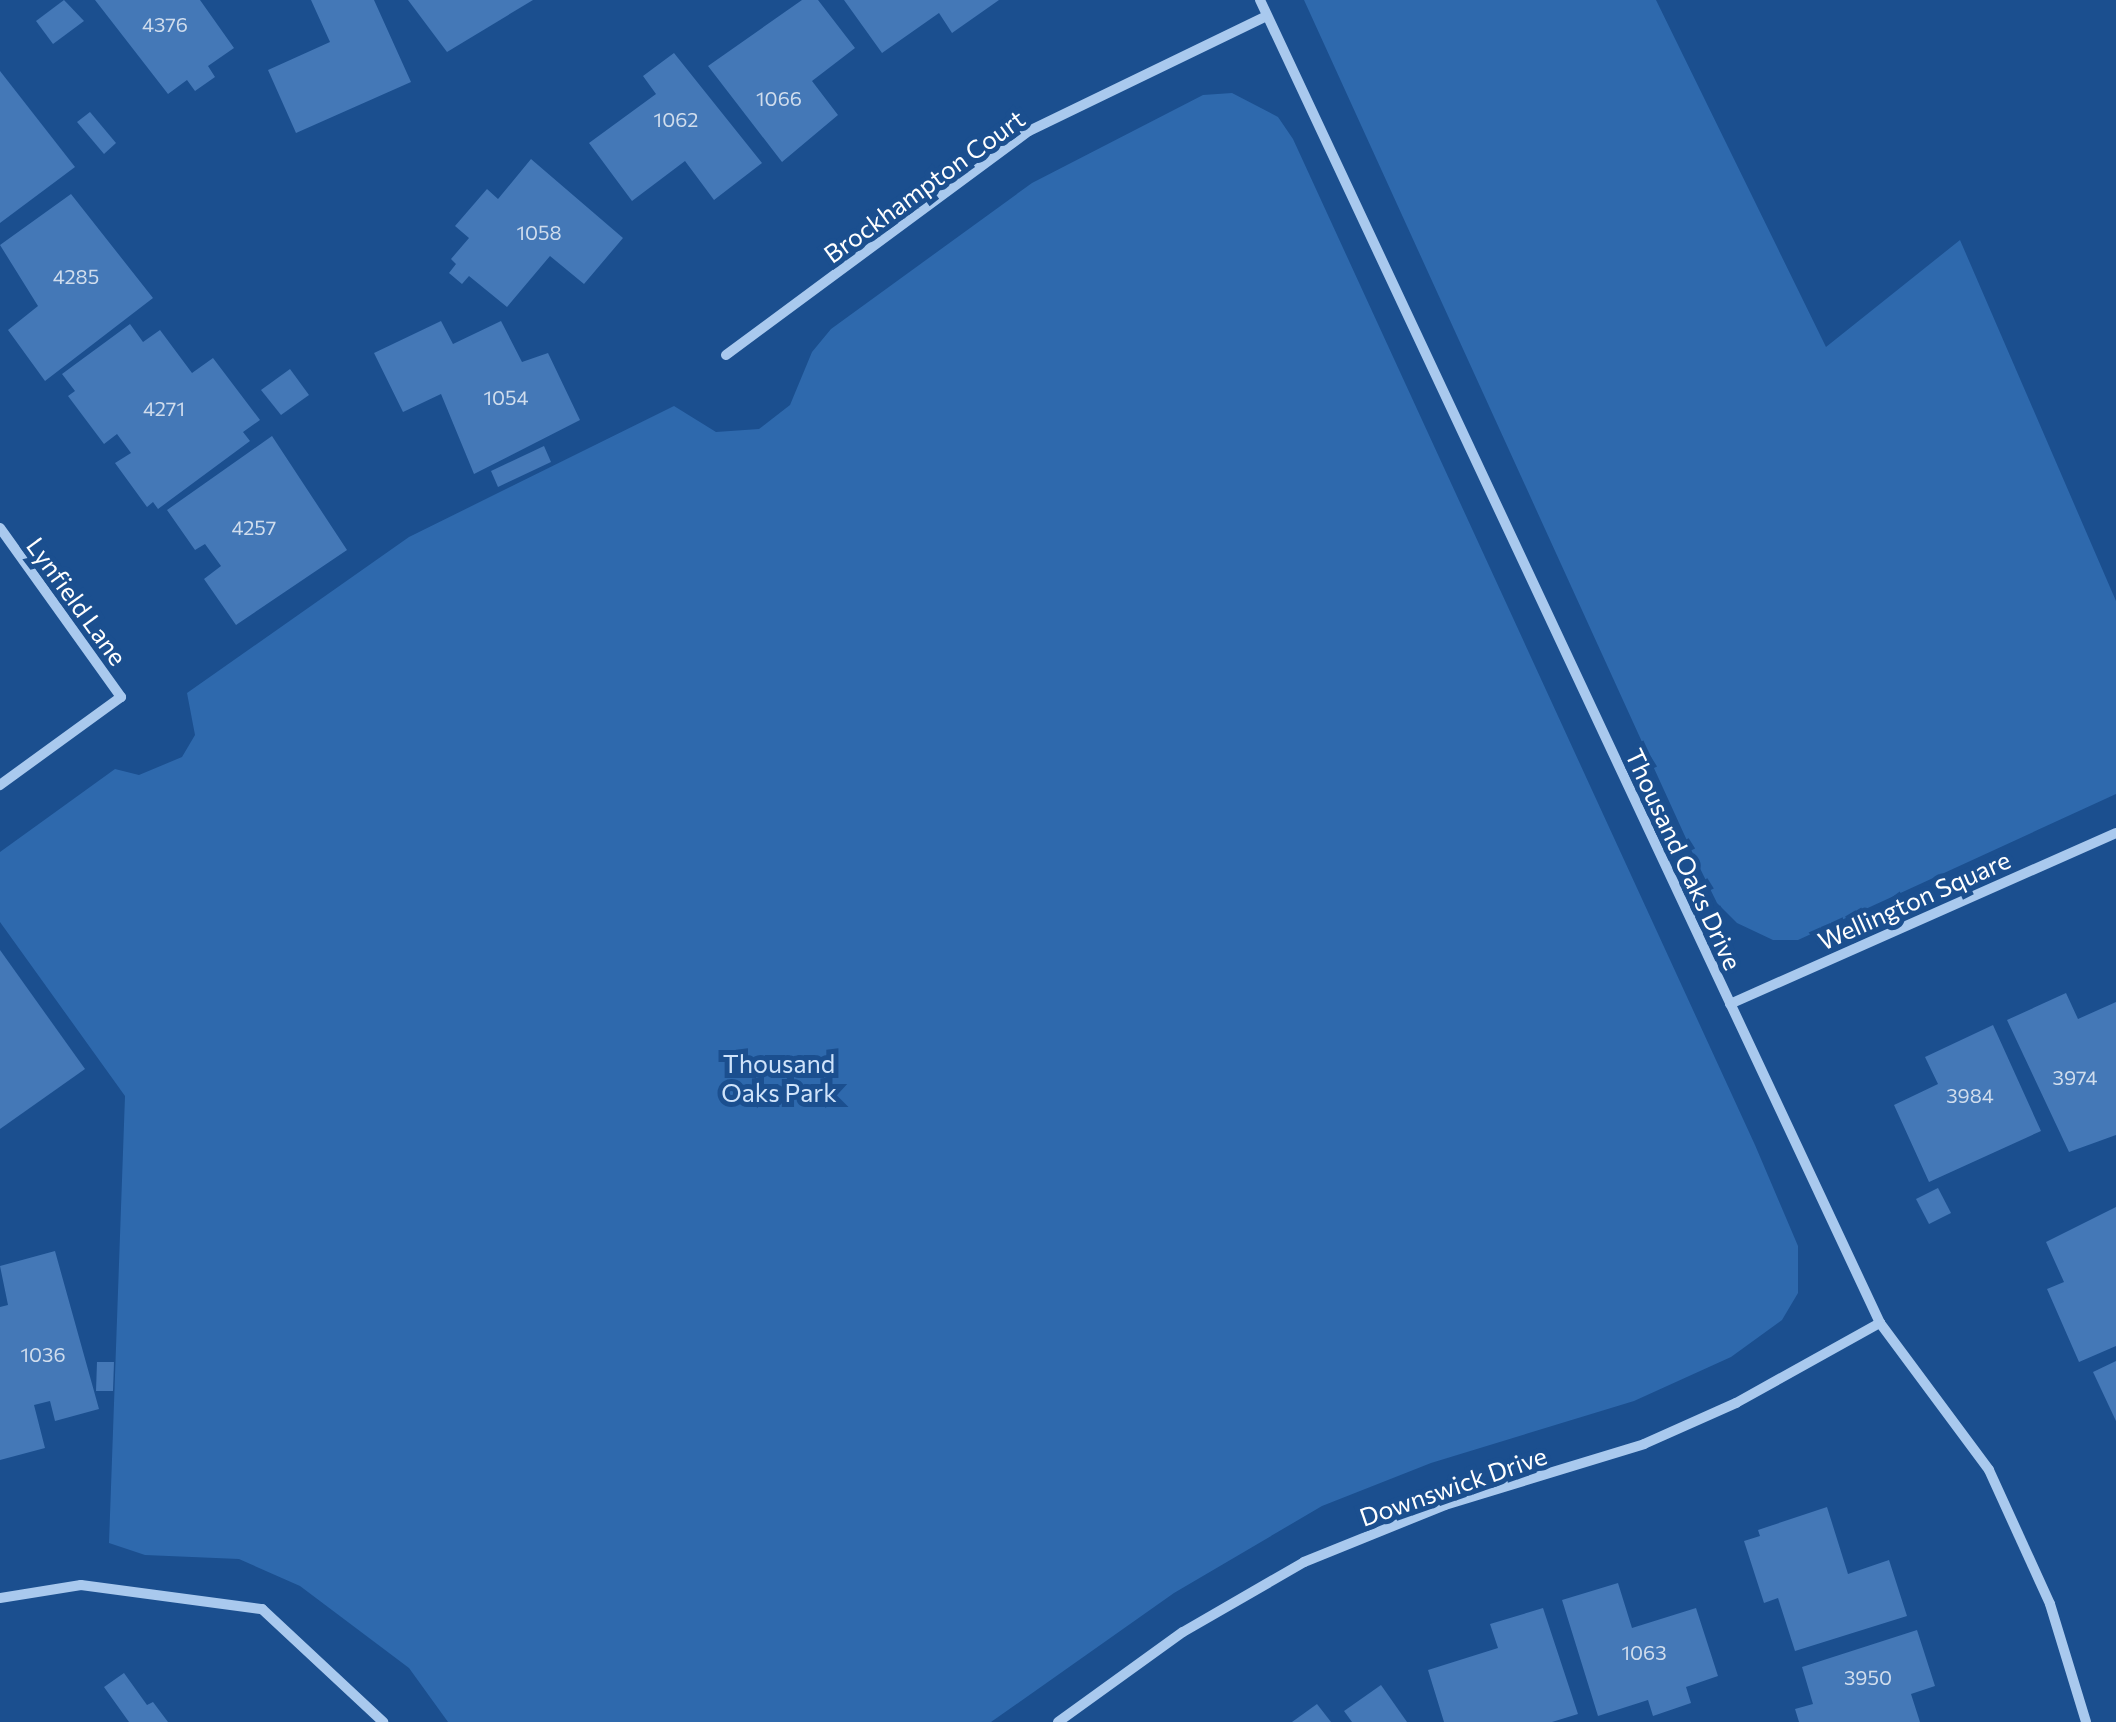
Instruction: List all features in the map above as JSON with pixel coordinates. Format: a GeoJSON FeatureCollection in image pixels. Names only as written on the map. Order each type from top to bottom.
{"type":"FeatureCollection","features":[{"type":"Feature","properties":{"kind":"street","name":"Thousand Oaks Drive"},"geometry":{"type":"LineString","coordinates":[[1260,0],[1880,1323],[1989,1470],[2050,1604],[2086,1722]]}},
{"type":"Feature","properties":{"kind":"street","name":"Brockhampton Court"},"geometry":{"type":"LineString","coordinates":[[726,356],[1029,131],[1267,16]]}},
{"type":"Feature","properties":{"kind":"street","name":"Lynfield Lane"},"geometry":{"type":"LineString","coordinates":[[0,528],[122,697],[0,785]]}},
{"type":"Feature","properties":{"kind":"street","name":"Wellington Square"},"geometry":{"type":"LineString","coordinates":[[1730,1004],[2116,833]]}},
{"type":"Feature","properties":{"kind":"street","name":"Downswick Drive"},"geometry":{"type":"LineString","coordinates":[[1058,1722],[1183,1632],[1304,1562],[1446,1505],[1644,1444],[1736,1403],[1880,1323]]}},
{"type":"Feature","properties":{"kind":"street"},"geometry":{"type":"LineString","coordinates":[[0,1598],[81,1585],[262,1609],[383,1722]]}},
{"type":"Feature","properties":{"kind":"green space"},"geometry":{"type":"Polygon","coordinates":[[[1304,0],[1656,0],[1826,347],[1960,240],[2116,601],[2116,794],[1798,940],[1773,940],[1737,923],[1717,903],[1694,856],[1304,0]]]}},
{"type":"Feature","properties":{"kind":"green space","name":"Thousand Oaks Park"},"geometry":{"type":"Polygon","coordinates":[[[1232,93],[1278,117],[1293,139],[1755,1145],[1798,1246],[1798,1293],[1782,1320],[1731,1357],[1634,1401],[1431,1463],[1322,1506],[1174,1593],[991,1722],[448,1722],[409,1668],[300,1586],[239,1559],[145,1555],[109,1543],[125,1096],[0,922],[0,852],[115,769],[139,775],[182,757],[195,735],[187,693],[409,537],[674,406],[716,432],[759,429],[790,405],[812,352],[831,329],[1032,183],[1203,95],[1232,93]]]}},
{"type":"Feature","properties":{"kind":"building"},"geometry":{"type":"Polygon","coordinates":[[[64,0],[84,21],[53,44],[36,21],[64,0]]]}},
{"type":"Feature","properties":{"kind":"building"},"geometry":{"type":"Polygon","coordinates":[[[95,0],[200,0],[234,48],[208,66],[215,77],[195,91],[187,80],[168,94],[95,0]]]}},
{"type":"Feature","properties":{"kind":"building"},"geometry":{"type":"Polygon","coordinates":[[[311,0],[374,0],[411,82],[296,133],[268,70],[330,42],[311,0]]]}},
{"type":"Feature","properties":{"kind":"building"},"geometry":{"type":"Polygon","coordinates":[[[408,0],[533,0],[447,52],[408,0]]]}},
{"type":"Feature","properties":{"kind":"building"},"geometry":{"type":"Polygon","coordinates":[[[802,0],[818,0],[855,48],[812,81],[838,115],[782,162],[708,66],[802,0]]]}},
{"type":"Feature","properties":{"kind":"building"},"geometry":{"type":"Polygon","coordinates":[[[844,0],[999,0],[952,33],[939,13],[882,53],[844,0]]]}},
{"type":"Feature","properties":{"kind":"building"},"geometry":{"type":"Polygon","coordinates":[[[674,53],[762,163],[714,200],[685,161],[632,201],[589,143],[656,94],[643,76],[674,53]]]}},
{"type":"Feature","properties":{"kind":"building"},"geometry":{"type":"Polygon","coordinates":[[[0,71],[75,167],[0,223],[0,71]]]}},
{"type":"Feature","properties":{"kind":"building"},"geometry":{"type":"Polygon","coordinates":[[[90,112],[116,143],[104,154],[77,122],[90,112]]]}},
{"type":"Feature","properties":{"kind":"building"},"geometry":{"type":"Polygon","coordinates":[[[531,159],[623,238],[584,284],[550,256],[507,307],[469,276],[462,284],[449,273],[456,264],[451,259],[469,238],[455,226],[487,189],[498,199],[531,159]]]}},
{"type":"Feature","properties":{"kind":"building"},"geometry":{"type":"Polygon","coordinates":[[[71,194],[153,298],[45,381],[8,330],[38,306],[0,245],[71,194]]]}},
{"type":"Feature","properties":{"kind":"building"},"geometry":{"type":"Polygon","coordinates":[[[441,321],[453,344],[501,321],[522,362],[548,353],[580,420],[474,474],[441,394],[403,412],[374,353],[441,321]]]}},
{"type":"Feature","properties":{"kind":"building"},"geometry":{"type":"Polygon","coordinates":[[[130,324],[143,342],[160,330],[192,373],[213,358],[260,420],[243,432],[250,441],[158,509],[153,502],[147,507],[115,463],[131,453],[117,434],[104,444],[68,396],[75,391],[62,374],[130,324]]]}},
{"type":"Feature","properties":{"kind":"building"},"geometry":{"type":"Polygon","coordinates":[[[290,369],[309,395],[281,415],[261,390],[290,369]]]}},
{"type":"Feature","properties":{"kind":"building"},"geometry":{"type":"Polygon","coordinates":[[[272,436],[347,550],[236,625],[204,579],[221,566],[205,544],[195,550],[167,510],[272,436]]]}},
{"type":"Feature","properties":{"kind":"building"},"geometry":{"type":"Polygon","coordinates":[[[544,446],[551,462],[498,487],[491,471],[544,446]]]}},
{"type":"Feature","properties":{"kind":"building"},"geometry":{"type":"Polygon","coordinates":[[[0,950],[85,1069],[0,1129],[0,950]]]}},
{"type":"Feature","properties":{"kind":"building"},"geometry":{"type":"Polygon","coordinates":[[[2066,993],[2078,1019],[2116,1002],[2116,1135],[2069,1152],[2007,1020],[2066,993]]]}},
{"type":"Feature","properties":{"kind":"building"},"geometry":{"type":"Polygon","coordinates":[[[1993,1025],[2041,1131],[1929,1182],[1894,1105],[1938,1084],[1925,1057],[1993,1025]]]}},
{"type":"Feature","properties":{"kind":"building"},"geometry":{"type":"Polygon","coordinates":[[[1938,1188],[1951,1213],[1929,1224],[1916,1199],[1938,1188]]]}},
{"type":"Feature","properties":{"kind":"building"},"geometry":{"type":"Polygon","coordinates":[[[2116,1207],[2116,1346],[2079,1362],[2047,1289],[2064,1282],[2046,1242],[2116,1207]]]}},
{"type":"Feature","properties":{"kind":"building"},"geometry":{"type":"Polygon","coordinates":[[[55,1251],[99,1409],[55,1421],[50,1401],[34,1405],[45,1448],[0,1460],[0,1307],[8,1305],[0,1266],[55,1251]]]}},
{"type":"Feature","properties":{"kind":"building"},"geometry":{"type":"Polygon","coordinates":[[[2116,1361],[2116,1421],[2093,1372],[2116,1361]]]}},
{"type":"Feature","properties":{"kind":"building"},"geometry":{"type":"Polygon","coordinates":[[[97,1362],[114,1362],[113,1391],[96,1391],[97,1362]]]}},
{"type":"Feature","properties":{"kind":"building"},"geometry":{"type":"Polygon","coordinates":[[[1827,1507],[1848,1574],[1889,1560],[1907,1616],[1795,1651],[1778,1598],[1764,1603],[1744,1541],[1760,1536],[1758,1530],[1827,1507]]]}},
{"type":"Feature","properties":{"kind":"building"},"geometry":{"type":"Polygon","coordinates":[[[1618,1583],[1632,1628],[1696,1608],[1718,1676],[1686,1687],[1691,1703],[1653,1716],[1648,1700],[1598,1716],[1562,1600],[1618,1583]]]}},
{"type":"Feature","properties":{"kind":"building"},"geometry":{"type":"Polygon","coordinates":[[[1543,1608],[1578,1714],[1552,1722],[1444,1722],[1428,1670],[1498,1648],[1490,1624],[1543,1608]]]}},
{"type":"Feature","properties":{"kind":"building"},"geometry":{"type":"Polygon","coordinates":[[[1917,1630],[1935,1686],[1911,1694],[1920,1722],[1799,1722],[1795,1709],[1813,1704],[1802,1667],[1917,1630]]]}},
{"type":"Feature","properties":{"kind":"building"},"geometry":{"type":"Polygon","coordinates":[[[124,1673],[147,1705],[153,1702],[168,1722],[129,1722],[104,1687],[124,1673]]]}},
{"type":"Feature","properties":{"kind":"building"},"geometry":{"type":"Polygon","coordinates":[[[1381,1685],[1407,1722],[1352,1722],[1344,1711],[1381,1685]]]}},
{"type":"Feature","properties":{"kind":"building"},"geometry":{"type":"Polygon","coordinates":[[[1317,1704],[1331,1722],[1292,1722],[1317,1704]]]}}]}
